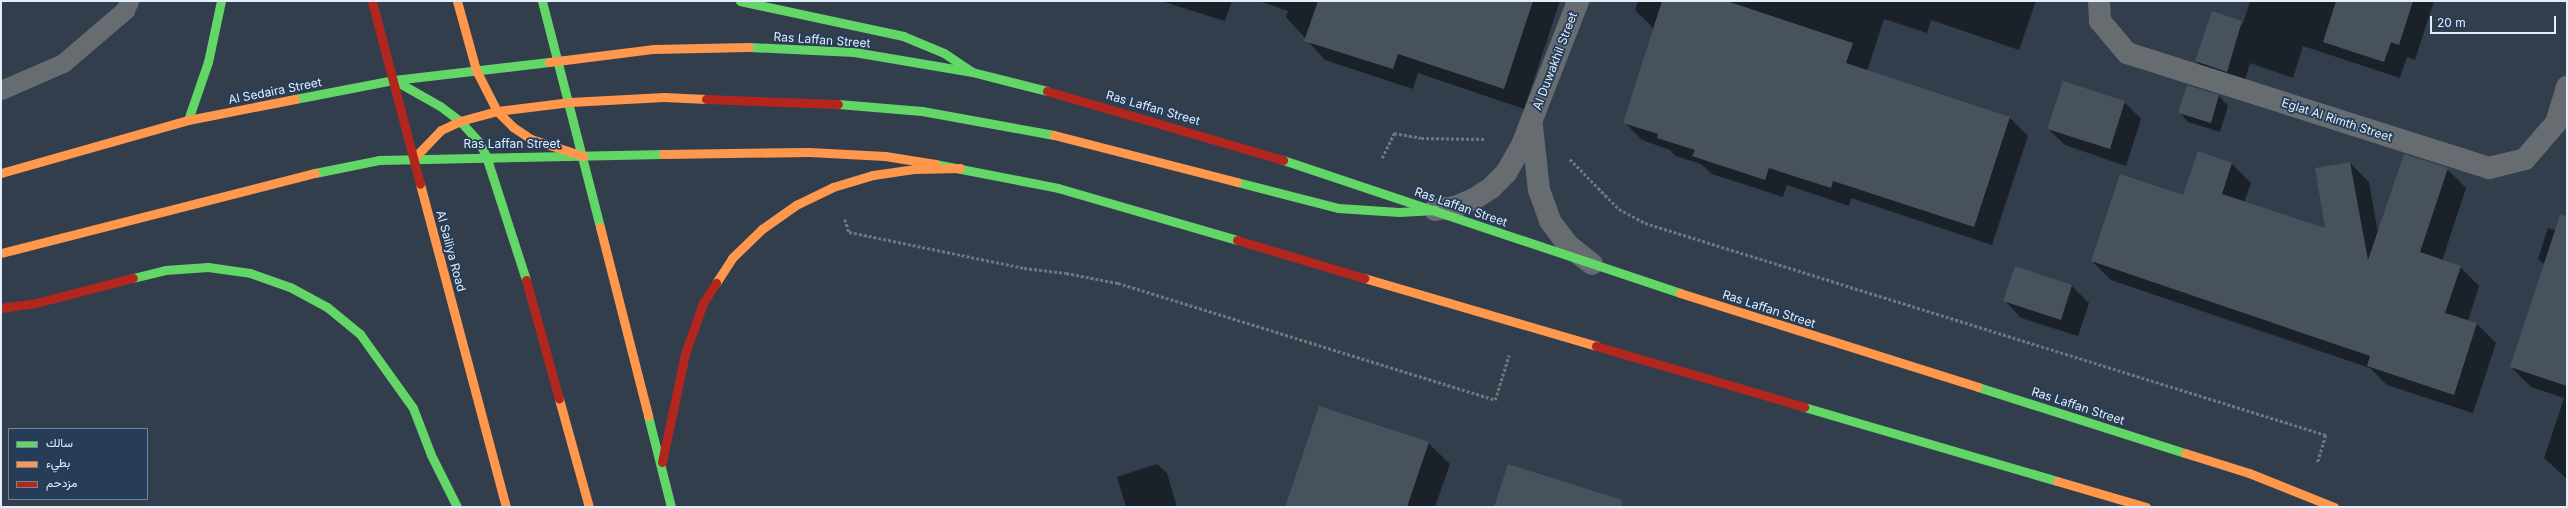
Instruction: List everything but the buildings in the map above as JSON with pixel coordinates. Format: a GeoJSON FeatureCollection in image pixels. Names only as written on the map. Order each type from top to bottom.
{"type":"FeatureCollection","features":[{"type":"Feature","properties":{"kind":"main road"},"geometry":{"type":"LineString","coordinates":[[188,120],[208,62],[221,1]]}},
{"type":"Feature","properties":{"kind":"main road","name":"Al Sailiya Road"},"geometry":{"type":"LineString","coordinates":[[372,1],[506,507]]}},
{"type":"Feature","properties":{"kind":"main road"},"geometry":{"type":"LineString","coordinates":[[457,1],[476,70],[497,111],[513,127],[531,139],[553,148],[583,156]]}},
{"type":"Feature","properties":{"kind":"main road"},"geometry":{"type":"LineString","coordinates":[[542,1],[570,102],[660,469],[671,507]]}},
{"type":"Feature","properties":{"kind":"main road"},"geometry":{"type":"LineString","coordinates":[[740,1],[903,36],[944,53],[972,72]]}},
{"type":"Feature","properties":{"kind":"main road","name":"Ras Laffan Street"},"geometry":{"type":"LineString","coordinates":[[559,62],[654,49],[738,47],[854,52],[972,72],[1082,100],[1245,147],[1368,190],[1435,210],[1596,266],[2249,473],[2307,494],[2334,507]]}},
{"type":"Feature","properties":{"kind":"main road","name":"Al Sedaira Street"},"geometry":{"type":"LineString","coordinates":[[1,173],[188,120],[394,80],[559,62]]}},
{"type":"Feature","properties":{"kind":"main road"},"geometry":{"type":"LineString","coordinates":[[394,80],[440,106],[460,120],[479,142],[486,156],[524,273],[589,507]]}},
{"type":"Feature","properties":{"kind":"main road"},"geometry":{"type":"LineString","coordinates":[[1,253],[343,166],[414,158],[441,130],[460,120],[497,111],[570,102],[664,97],[836,104],[922,111],[1033,130],[1332,206],[1363,211],[1435,210]]}},
{"type":"Feature","properties":{"kind":"main road","name":"Ras Laffan Street"},"geometry":{"type":"LineString","coordinates":[[414,158],[486,156],[847,154],[960,168],[1058,188],[2146,507]]}},
{"type":"Feature","properties":{"kind":"main road"},"geometry":{"type":"LineString","coordinates":[[660,469],[685,354],[703,303],[732,258],[762,229],[796,205],[833,187],[873,175],[914,169],[960,168]]}},
{"type":"Feature","properties":{"kind":"main road"},"geometry":{"type":"LineString","coordinates":[[1,308],[36,303],[165,270],[208,267],[250,273],[290,287],[327,307],[360,334],[386,367],[413,408],[431,455],[457,507]]}},
{"type":"Feature","properties":{"kind":"street","name":"Al Duwakhil Street"},"geometry":{"type":"LineString","coordinates":[[1578,1],[1531,121],[1528,147],[1539,190],[1550,221],[1569,246],[1596,266]]}},
{"type":"Feature","properties":{"kind":"street","name":"Eglat Al Rimth Street"},"geometry":{"type":"LineString","coordinates":[[2099,1],[2100,21],[2127,53],[2489,168],[2525,158],[2556,123],[2567,87]]}},
{"type":"Feature","properties":{"kind":"street","name":"Al Duwakhil Street"},"geometry":{"type":"LineString","coordinates":[[1435,210],[1455,207],[1491,188],[1528,147]]}},
{"type":"Feature","properties":{"kind":"lane"},"geometry":{"type":"LineString","coordinates":[[1,90],[63,63],[125,10],[129,1]]}},
{"type":"Feature","properties":{"kind":"path"},"geometry":{"type":"LineString","coordinates":[[1368,190],[1394,133],[1421,138],[1477,138],[1528,147],[1573,160],[1619,210],[1645,223],[2326,435],[2307,494]]}},
{"type":"Feature","properties":{"kind":"path"},"geometry":{"type":"LineString","coordinates":[[833,187],[849,232],[1024,268],[1066,273],[1118,284],[1495,400],[1519,322]]}},
{"type":"Feature","properties":{"kind":"traffic: fast"},"geometry":{"type":"LineString","coordinates":[[188,120],[208,62],[221,1]]}},
{"type":"Feature","properties":{"kind":"traffic: fast"},"geometry":{"type":"LineString","coordinates":[[542,1],[600,227]]}},
{"type":"Feature","properties":{"kind":"traffic: fast"},"geometry":{"type":"LineString","coordinates":[[740,1],[903,36],[944,53],[972,72]]}},
{"type":"Feature","properties":{"kind":"traffic: fast"},"geometry":{"type":"LineString","coordinates":[[749,47],[854,52],[972,72],[1047,91]]}},
{"type":"Feature","properties":{"kind":"traffic: fast"},"geometry":{"type":"LineString","coordinates":[[295,99],[394,80],[549,62]]}},
{"type":"Feature","properties":{"kind":"traffic: fast"},"geometry":{"type":"LineString","coordinates":[[394,80],[440,106],[460,121],[479,142],[486,156],[526,280]]}},
{"type":"Feature","properties":{"kind":"traffic: fast"},"geometry":{"type":"LineString","coordinates":[[838,104],[922,111],[1054,135]]}},
{"type":"Feature","properties":{"kind":"traffic: fast"},"geometry":{"type":"LineString","coordinates":[[315,173],[379,160],[663,154]]}},
{"type":"Feature","properties":{"kind":"traffic: fast"},"geometry":{"type":"LineString","coordinates":[[1283,160],[1680,293]]}},
{"type":"Feature","properties":{"kind":"traffic: fast"},"geometry":{"type":"LineString","coordinates":[[935,164],[1058,188],[1237,240]]}},
{"type":"Feature","properties":{"kind":"traffic: fast"},"geometry":{"type":"LineString","coordinates":[[1237,182],[1338,208],[1399,212],[1435,210]]}},
{"type":"Feature","properties":{"kind":"traffic: fast"},"geometry":{"type":"LineString","coordinates":[[133,278],[165,270],[208,267],[250,273],[290,287],[327,307],[360,334],[413,408],[431,455],[457,507]]}},
{"type":"Feature","properties":{"kind":"traffic: fast"},"geometry":{"type":"LineString","coordinates":[[1978,387],[2185,453]]}},
{"type":"Feature","properties":{"kind":"traffic: fast"},"geometry":{"type":"LineString","coordinates":[[1804,407],[2057,481]]}},
{"type":"Feature","properties":{"kind":"traffic: fast"},"geometry":{"type":"LineString","coordinates":[[648,416],[671,507]]}},
{"type":"Feature","properties":{"kind":"traffic: slow"},"geometry":{"type":"LineString","coordinates":[[457,1],[476,70],[497,111],[513,127],[531,139],[583,156]]}},
{"type":"Feature","properties":{"kind":"traffic: slow"},"geometry":{"type":"LineString","coordinates":[[549,62],[654,49],[749,47]]}},
{"type":"Feature","properties":{"kind":"traffic: slow"},"geometry":{"type":"LineString","coordinates":[[414,158],[441,130],[460,121],[497,111],[570,102],[664,97],[706,99]]}},
{"type":"Feature","properties":{"kind":"traffic: slow"},"geometry":{"type":"LineString","coordinates":[[1,173],[188,120],[295,99]]}},
{"type":"Feature","properties":{"kind":"traffic: slow"},"geometry":{"type":"LineString","coordinates":[[1054,135],[1237,182]]}},
{"type":"Feature","properties":{"kind":"traffic: slow"},"geometry":{"type":"LineString","coordinates":[[663,154],[809,152],[885,156],[935,164]]}},
{"type":"Feature","properties":{"kind":"traffic: slow"},"geometry":{"type":"LineString","coordinates":[[716,283],[732,258],[762,229],[796,205],[833,187],[873,175],[914,169],[960,168]]}},
{"type":"Feature","properties":{"kind":"traffic: slow"},"geometry":{"type":"LineString","coordinates":[[1,253],[315,173]]}},
{"type":"Feature","properties":{"kind":"traffic: slow"},"geometry":{"type":"LineString","coordinates":[[420,184],[506,507]]}},
{"type":"Feature","properties":{"kind":"traffic: slow"},"geometry":{"type":"LineString","coordinates":[[600,227],[648,416]]}},
{"type":"Feature","properties":{"kind":"traffic: slow"},"geometry":{"type":"LineString","coordinates":[[1364,278],[1596,346]]}},
{"type":"Feature","properties":{"kind":"traffic: slow"},"geometry":{"type":"LineString","coordinates":[[1680,293],[1978,387]]}},
{"type":"Feature","properties":{"kind":"traffic: slow"},"geometry":{"type":"LineString","coordinates":[[559,399],[589,507]]}},
{"type":"Feature","properties":{"kind":"traffic: slow"},"geometry":{"type":"LineString","coordinates":[[2185,453],[2249,473],[2334,507]]}},
{"type":"Feature","properties":{"kind":"traffic: slow"},"geometry":{"type":"LineString","coordinates":[[2057,481],[2146,507]]}},
{"type":"Feature","properties":{"kind":"traffic: jam"},"geometry":{"type":"LineString","coordinates":[[372,1],[420,184]]}},
{"type":"Feature","properties":{"kind":"traffic: jam"},"geometry":{"type":"LineString","coordinates":[[1047,91],[1283,160]]}},
{"type":"Feature","properties":{"kind":"traffic: jam"},"geometry":{"type":"LineString","coordinates":[[706,99],[838,104]]}},
{"type":"Feature","properties":{"kind":"traffic: jam"},"geometry":{"type":"LineString","coordinates":[[1237,240],[1364,278]]}},
{"type":"Feature","properties":{"kind":"traffic: jam"},"geometry":{"type":"LineString","coordinates":[[1,308],[36,303],[133,278]]}},
{"type":"Feature","properties":{"kind":"traffic: jam"},"geometry":{"type":"LineString","coordinates":[[526,280],[559,399]]}},
{"type":"Feature","properties":{"kind":"traffic: jam"},"geometry":{"type":"LineString","coordinates":[[662,462],[685,354],[703,303],[716,283]]}},
{"type":"Feature","properties":{"kind":"traffic: jam"},"geometry":{"type":"LineString","coordinates":[[1596,346],[1804,407]]}}]}
